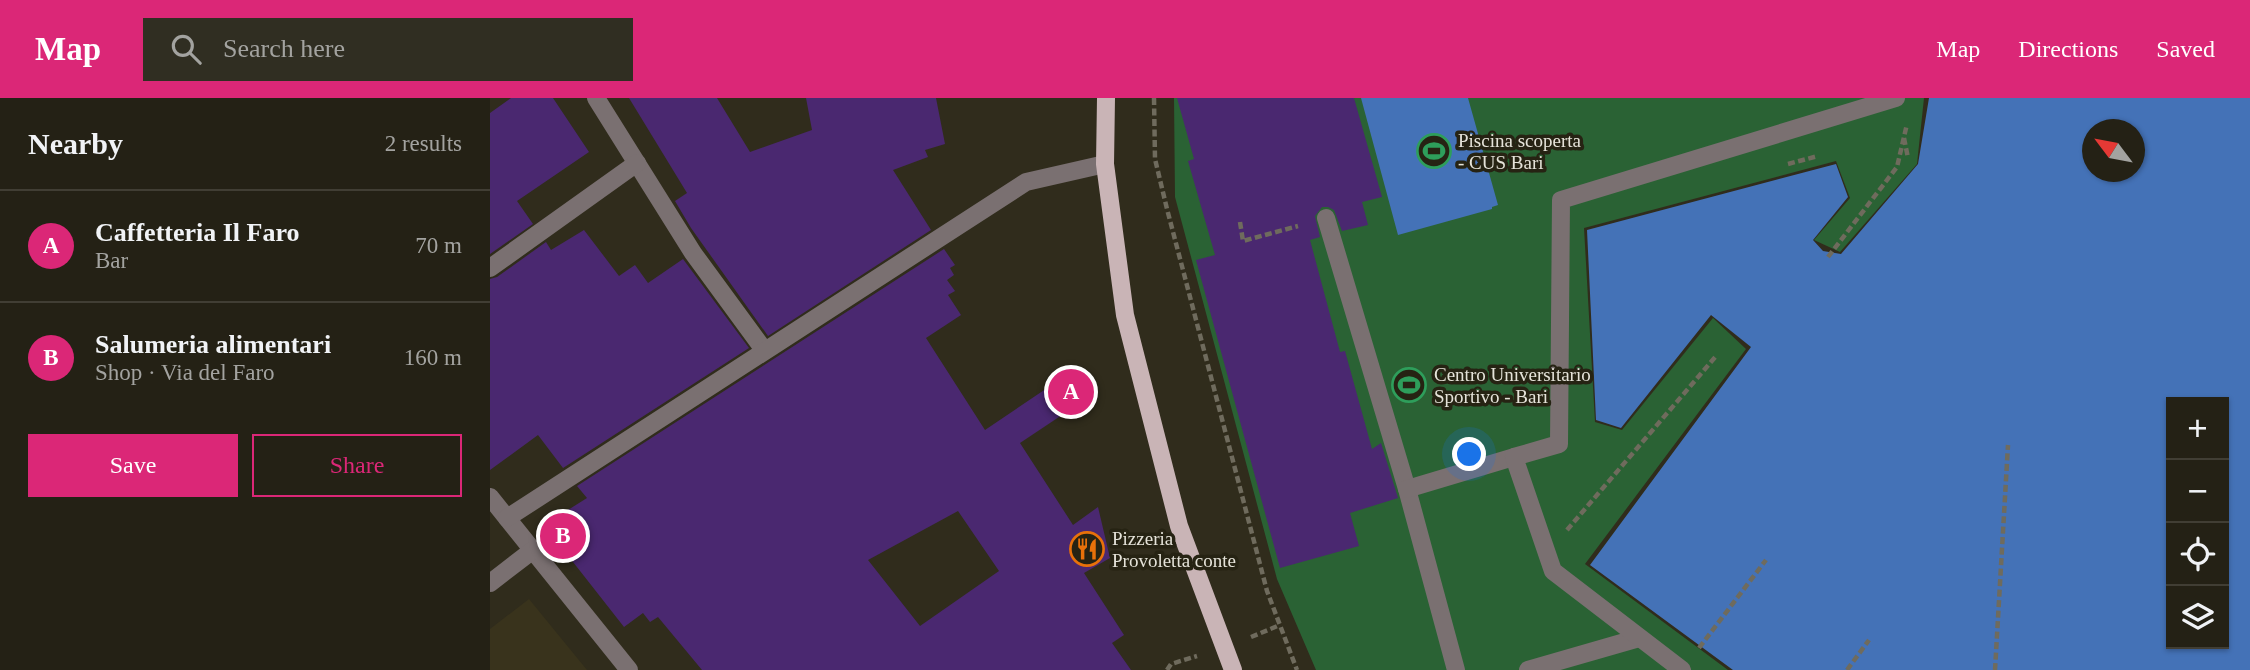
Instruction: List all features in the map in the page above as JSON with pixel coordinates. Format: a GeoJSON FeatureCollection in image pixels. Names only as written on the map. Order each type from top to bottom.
{"type":"FeatureCollection","features":[{"type":"Feature","properties":{"kind":"main road"},"geometry":{"type":"LineString","coordinates":[[1106,98],[1105,164],[1125,315],[1179,526],[1233,670]]}},
{"type":"Feature","properties":{"kind":"street"},"geometry":{"type":"LineString","coordinates":[[596,98],[693,253],[764,350]]}},
{"type":"Feature","properties":{"kind":"street"},"geometry":{"type":"LineString","coordinates":[[1407,489],[1559,444],[1561,200],[1896,98]]}},
{"type":"Feature","properties":{"kind":"street"},"geometry":{"type":"LineString","coordinates":[[490,268],[637,163]]}},
{"type":"Feature","properties":{"kind":"street"},"geometry":{"type":"LineString","coordinates":[[507,518],[1026,182],[1105,164]]}},
{"type":"Feature","properties":{"kind":"street"},"geometry":{"type":"LineString","coordinates":[[1326,218],[1407,489],[1456,670]]}},
{"type":"Feature","properties":{"kind":"street"},"geometry":{"type":"LineString","coordinates":[[1514,457],[1553,571],[1639,638],[1687,664]]}},
{"type":"Feature","properties":{"kind":"street"},"geometry":{"type":"LineString","coordinates":[[490,497],[629,670]]}},
{"type":"Feature","properties":{"kind":"street"},"geometry":{"type":"LineString","coordinates":[[490,583],[533,550]]}},
{"type":"Feature","properties":{"kind":"street"},"geometry":{"type":"LineString","coordinates":[[1528,670],[1639,638]]}},
{"type":"Feature","properties":{"kind":"path"},"geometry":{"type":"LineString","coordinates":[[1154,98],[1155,159],[1167,209],[1267,591],[1297,670]]}},
{"type":"Feature","properties":{"kind":"path"},"geometry":{"type":"LineString","coordinates":[[1828,257],[1897,166],[1908,121]]}},
{"type":"Feature","properties":{"kind":"path"},"geometry":{"type":"LineString","coordinates":[[1240,222],[1243,241],[1326,218]]}},
{"type":"Feature","properties":{"kind":"path"},"geometry":{"type":"LineString","coordinates":[[1547,554],[1717,355]]}},
{"type":"Feature","properties":{"kind":"path"},"geometry":{"type":"LineString","coordinates":[[1996,670],[2008,445]]}},
{"type":"Feature","properties":{"kind":"path"},"geometry":{"type":"LineString","coordinates":[[1687,664],[1766,560]]}},
{"type":"Feature","properties":{"kind":"path"},"geometry":{"type":"LineString","coordinates":[[1847,670],[1870,640]]}},
{"type":"Feature","properties":{"kind":"shaded area"},"geometry":{"type":"Polygon","coordinates":[[[529,599],[587,670],[490,670],[490,629],[529,599]]]}},
{"type":"Feature","properties":{"kind":"green space","name":"Centro Universitario Sportivo - Bari"},"geometry":{"type":"Polygon","coordinates":[[[1174,98],[1924,98],[1917,164],[1840,252],[1814,240],[1850,198],[1836,161],[1584,228],[1595,422],[1622,430],[1713,318],[1746,349],[1585,564],[1728,670],[1316,670],[1277,579],[1175,197],[1174,98]]]}},
{"type":"Feature","properties":{"kind":"water","name":"Piscina scoperta - CUS Bari"},"geometry":{"type":"Polygon","coordinates":[[[1361,98],[1468,98],[1498,205],[1492,209],[1398,235],[1361,98]]]}},
{"type":"Feature","properties":{"kind":"water"},"geometry":{"type":"Polygon","coordinates":[[[1929,98],[2250,98],[2250,670],[1733,670],[1590,565],[1751,347],[1711,315],[1621,428],[1596,420],[1587,230],[1836,164],[1848,197],[1813,240],[1823,251],[1841,254],[1918,164],[1929,98]]]}},
{"type":"Feature","properties":{"kind":"building"},"geometry":{"type":"Polygon","coordinates":[[[511,98],[553,98],[589,152],[517,201],[533,224],[490,254],[490,113],[511,98]]]}},
{"type":"Feature","properties":{"kind":"building"},"geometry":{"type":"Polygon","coordinates":[[[629,98],[717,98],[750,152],[812,130],[806,98],[936,98],[945,144],[925,150],[928,157],[893,170],[931,230],[768,336],[691,228],[675,201],[687,193],[629,98]]]}},
{"type":"Feature","properties":{"kind":"building"},"geometry":{"type":"Polygon","coordinates":[[[1177,98],[1354,98],[1382,197],[1362,202],[1368,225],[1342,231],[1334,210],[1322,207],[1315,216],[1320,237],[1310,240],[1340,352],[1345,351],[1372,449],[1381,443],[1398,498],[1350,513],[1359,546],[1280,568],[1196,260],[1215,255],[1188,161],[1194,159],[1177,98]]]}},
{"type":"Feature","properties":{"kind":"building"},"geometry":{"type":"Polygon","coordinates":[[[584,230],[619,276],[635,265],[648,283],[683,259],[749,348],[563,468],[538,435],[490,470],[490,279],[497,277],[546,242],[551,250],[584,230]]]}},
{"type":"Feature","properties":{"kind":"building"},"geometry":{"type":"Polygon","coordinates":[[[944,249],[955,265],[950,268],[954,275],[947,280],[955,291],[948,295],[961,315],[926,338],[985,430],[1062,378],[1071,409],[1020,443],[1073,525],[1098,507],[1110,558],[1084,573],[1124,635],[1112,643],[1131,670],[702,670],[658,617],[650,622],[643,613],[624,627],[544,525],[587,498],[577,486],[944,249]],[[958,511],[868,560],[920,626],[999,571],[958,511]]]}},
{"type":"Feature","properties":{"kind":"place","name":"Piscina scoperta - CUS Bari"},"geometry":{"type":"Point","coordinates":[1434,151]}},
{"type":"Feature","properties":{"kind":"place","name":"Centro Universitario Sportivo - Bari"},"geometry":{"type":"Point","coordinates":[1409,385]}},
{"type":"Feature","properties":{"kind":"place","name":"Caffetteria Il Faro"},"geometry":{"type":"Point","coordinates":[1071,392]}},
{"type":"Feature","properties":{"kind":"place","name":"Salumeria alimentari"},"geometry":{"type":"Point","coordinates":[563,536]}},
{"type":"Feature","properties":{"kind":"place","name":"Pizzeria Provoletta conte"},"geometry":{"type":"Point","coordinates":[1087,549]}}]}
